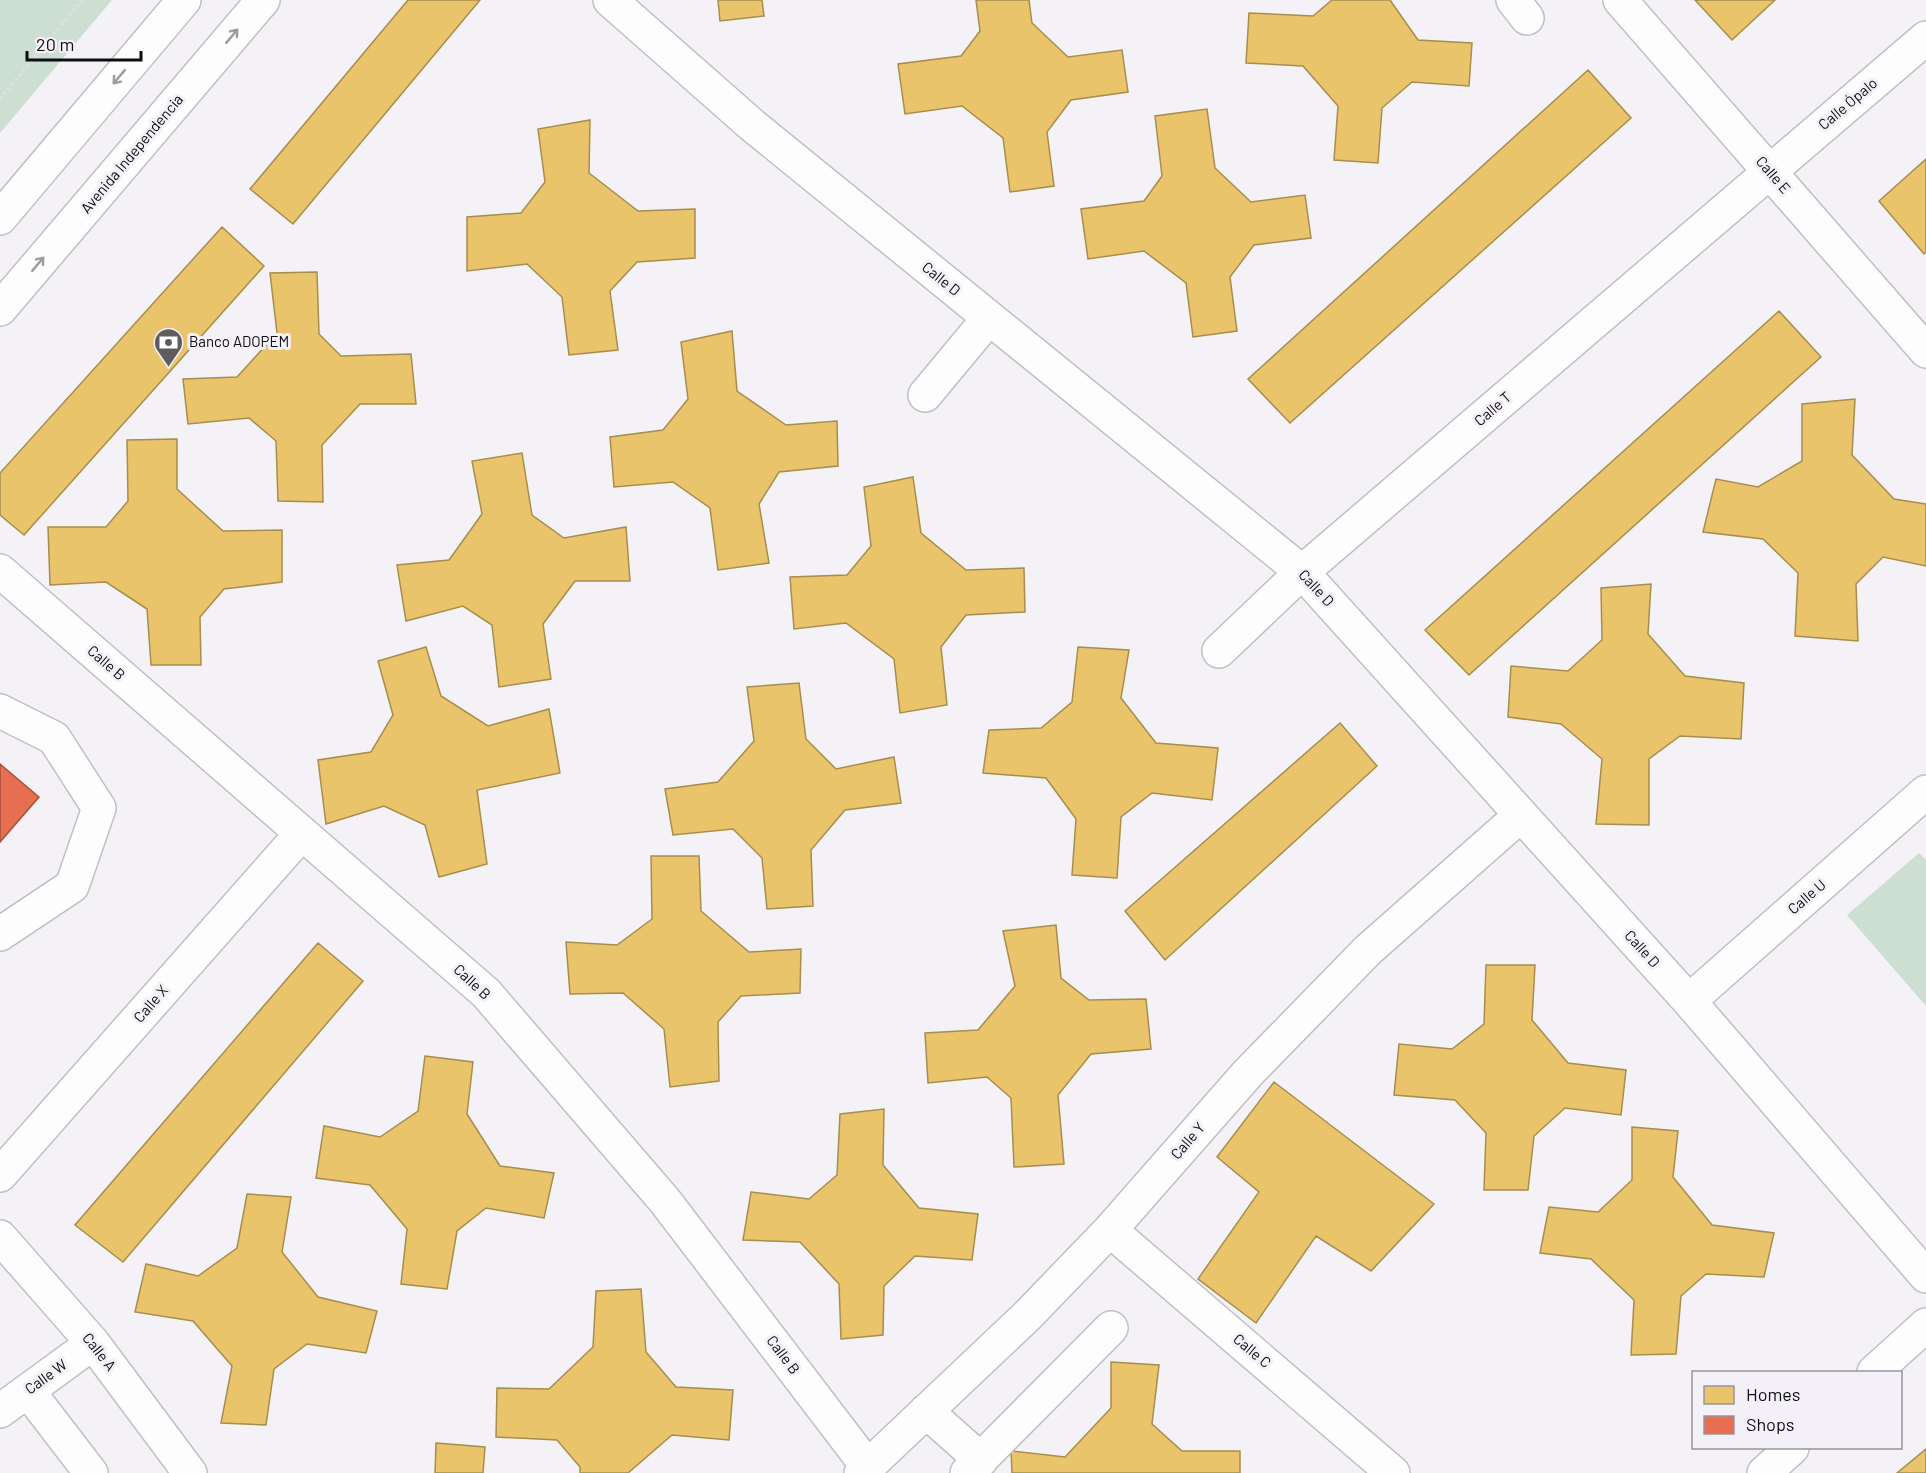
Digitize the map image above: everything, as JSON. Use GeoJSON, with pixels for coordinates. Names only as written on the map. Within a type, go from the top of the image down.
{"type":"FeatureCollection","features":[{"type":"Feature","properties":{"kind":"street"},"geometry":{"type":"LineString","coordinates":[[0,218],[184,0]]}},
{"type":"Feature","properties":{"kind":"street","name":"Avenida Independencia"},"geometry":{"type":"LineString","coordinates":[[0,309],[263,0]]}},
{"type":"Feature","properties":{"kind":"street","name":"Calle D"},"geometry":{"type":"LineString","coordinates":[[610,0],[752,125],[1302,572],[1689,1001],[1926,1276]]}},
{"type":"Feature","properties":{"kind":"street","name":"Calle E"},"geometry":{"type":"LineString","coordinates":[[1620,0],[1926,351]]}},
{"type":"Feature","properties":{"kind":"street","name":"Calle Ópalo"},"geometry":{"type":"LineString","coordinates":[[1770,171],[1926,38]]}},
{"type":"Feature","properties":{"kind":"street","name":"Calle T"},"geometry":{"type":"LineString","coordinates":[[1219,651],[1302,572],[1770,171]]}},
{"type":"Feature","properties":{"kind":"street"},"geometry":{"type":"LineString","coordinates":[[926,395],[989,318]]}},
{"type":"Feature","properties":{"kind":"street","name":"Calle B"},"geometry":{"type":"LineString","coordinates":[[0,571],[486,993],[664,1201],[864,1470]]}},
{"type":"Feature","properties":{"kind":"street"},"geometry":{"type":"LineString","coordinates":[[0,711],[54,738],[99,808],[72,886],[0,934]]}},
{"type":"Feature","properties":{"kind":"street","name":"Calle U"},"geometry":{"type":"LineString","coordinates":[[1689,1001],[1926,792]]}},
{"type":"Feature","properties":{"kind":"street","name":"Calle Y"},"geometry":{"type":"LineString","coordinates":[[864,1470],[1027,1316],[1110,1230],[1248,1073],[1368,950],[1521,815]]}},
{"type":"Feature","properties":{"kind":"street","name":"Calle X"},"geometry":{"type":"LineString","coordinates":[[0,1175],[302,833]]}},
{"type":"Feature","properties":{"kind":"street","name":"Calle C"},"geometry":{"type":"LineString","coordinates":[[1110,1230],[1393,1473]]}},
{"type":"Feature","properties":{"kind":"street","name":"Calle A"},"geometry":{"type":"LineString","coordinates":[[0,1237],[93,1343],[190,1473]]}},
{"type":"Feature","properties":{"kind":"street"},"geometry":{"type":"LineString","coordinates":[[1875,1371],[1926,1325]]}},
{"type":"Feature","properties":{"kind":"street"},"geometry":{"type":"LineString","coordinates":[[926,1412],[974,1466],[1111,1328]]}},
{"type":"Feature","properties":{"kind":"street","name":"Calle W"},"geometry":{"type":"LineString","coordinates":[[0,1411],[93,1343]]}},
{"type":"Feature","properties":{"kind":"street"},"geometry":{"type":"LineString","coordinates":[[28,1390],[91,1473]]}},
{"type":"Feature","properties":{"kind":"street"},"geometry":{"type":"LineString","coordinates":[[1764,1473],[1791,1449]]}},
{"type":"Feature","properties":{"kind":"path"},"geometry":{"type":"LineString","coordinates":[[0,99],[82,0]]}},
{"type":"Feature","properties":{"kind":"green space"},"geometry":{"type":"Polygon","coordinates":[[[0,0],[112,0],[0,133],[0,0]]]}},
{"type":"Feature","properties":{"kind":"green space"},"geometry":{"type":"Polygon","coordinates":[[[1919,853],[1926,860],[1926,1006],[1847,915],[1919,853]]]}},
{"type":"Feature","properties":{"kind":"building: Homes"},"geometry":{"type":"Polygon","coordinates":[[[408,0],[480,0],[293,224],[250,189],[408,0]]]}},
{"type":"Feature","properties":{"kind":"building: Homes"},"geometry":{"type":"Polygon","coordinates":[[[718,0],[762,0],[764,16],[720,21],[718,0]]]}},
{"type":"Feature","properties":{"kind":"building: Homes"},"geometry":{"type":"Polygon","coordinates":[[[976,0],[1029,0],[1032,23],[1068,57],[1122,50],[1128,92],[1071,100],[1047,132],[1054,186],[1010,192],[1003,138],[962,106],[905,114],[898,64],[961,56],[980,31],[976,0]]]}},
{"type":"Feature","properties":{"kind":"building: Homes"},"geometry":{"type":"Polygon","coordinates":[[[1332,0],[1390,0],[1418,40],[1472,43],[1469,86],[1412,82],[1382,108],[1378,163],[1334,160],[1338,106],[1303,66],[1246,63],[1249,13],[1313,16],[1332,0]]]}},
{"type":"Feature","properties":{"kind":"building: Homes"},"geometry":{"type":"Polygon","coordinates":[[[1695,0],[1775,0],[1732,40],[1695,0]]]}},
{"type":"Feature","properties":{"kind":"building: Homes"},"geometry":{"type":"Polygon","coordinates":[[[1588,70],[1631,118],[1290,423],[1248,379],[1588,70]]]}},
{"type":"Feature","properties":{"kind":"building: Homes"},"geometry":{"type":"Polygon","coordinates":[[[1207,109],[1215,168],[1251,202],[1305,195],[1311,238],[1254,245],[1230,277],[1237,331],[1193,337],[1186,283],[1144,251],[1088,259],[1081,209],[1144,201],[1162,176],[1155,116],[1207,109]]]}},
{"type":"Feature","properties":{"kind":"building: Homes"},"geometry":{"type":"Polygon","coordinates":[[[590,120],[589,173],[638,211],[695,209],[695,258],[637,262],[610,291],[618,350],[569,355],[562,297],[527,264],[467,271],[467,217],[521,213],[545,182],[538,129],[590,120]]]}},
{"type":"Feature","properties":{"kind":"building: Homes"},"geometry":{"type":"Polygon","coordinates":[[[1926,159],[1926,252],[1924,254],[1879,201],[1926,159]]]}},
{"type":"Feature","properties":{"kind":"building: Homes"},"geometry":{"type":"Polygon","coordinates":[[[222,227],[264,266],[24,535],[0,515],[0,473],[222,227]]]}},
{"type":"Feature","properties":{"kind":"building: Homes"},"geometry":{"type":"Polygon","coordinates":[[[317,272],[319,334],[341,356],[411,354],[416,404],[360,404],[322,445],[323,502],[278,501],[276,441],[249,418],[188,424],[183,379],[237,377],[277,333],[270,273],[317,272]]]}},
{"type":"Feature","properties":{"kind":"building: Homes"},"geometry":{"type":"Polygon","coordinates":[[[1779,311],[1821,357],[1469,675],[1425,630],[1779,311]]]}},
{"type":"Feature","properties":{"kind":"building: Homes"},"geometry":{"type":"Polygon","coordinates":[[[732,331],[737,391],[786,425],[837,421],[838,466],[779,472],[759,504],[769,563],[718,570],[710,508],[673,482],[614,487],[610,437],[663,430],[688,399],[681,342],[732,331]]]}},
{"type":"Feature","properties":{"kind":"building: Homes"},"geometry":{"type":"Polygon","coordinates":[[[1855,399],[1852,455],[1894,499],[1926,504],[1926,566],[1883,557],[1856,584],[1858,641],[1795,636],[1798,573],[1763,539],[1703,532],[1716,479],[1758,487],[1802,461],[1802,404],[1855,399]]]}},
{"type":"Feature","properties":{"kind":"building: Homes"},"geometry":{"type":"Polygon","coordinates":[[[177,439],[177,489],[223,531],[282,530],[282,582],[224,589],[200,617],[201,665],[151,665],[147,609],[106,582],[50,585],[48,527],[106,527],[128,501],[127,440],[177,439]]]}},
{"type":"Feature","properties":{"kind":"building: Homes"},"geometry":{"type":"Polygon","coordinates":[[[522,453],[532,515],[564,538],[626,527],[630,581],[575,581],[543,624],[551,679],[499,687],[492,625],[463,606],[406,621],[397,565],[449,560],[482,514],[472,461],[522,453]]]}},
{"type":"Feature","properties":{"kind":"building: Homes"},"geometry":{"type":"Polygon","coordinates":[[[913,477],[921,533],[966,570],[1024,568],[1025,612],[966,615],[941,647],[947,705],[900,713],[894,659],[846,623],[794,629],[790,577],[847,575],[871,546],[864,487],[913,477]]]}},
{"type":"Feature","properties":{"kind":"building: Homes"},"geometry":{"type":"Polygon","coordinates":[[[1651,584],[1648,634],[1685,676],[1744,683],[1741,739],[1680,736],[1649,759],[1649,825],[1596,824],[1602,759],[1561,724],[1508,717],[1511,666],[1568,671],[1602,640],[1601,588],[1651,584]]]}},
{"type":"Feature","properties":{"kind":"building: Homes"},"geometry":{"type":"Polygon","coordinates":[[[426,647],[441,696],[488,726],[549,709],[560,773],[477,790],[487,864],[439,877],[425,825],[384,806],[326,824],[318,760],[371,752],[393,715],[378,661],[426,647]]]}},
{"type":"Feature","properties":{"kind":"building: Homes"},"geometry":{"type":"Polygon","coordinates":[[[1078,647],[1129,650],[1121,698],[1156,743],[1218,748],[1212,800],[1152,793],[1121,817],[1117,878],[1072,875],[1076,819],[1046,778],[983,773],[989,730],[1041,728],[1072,702],[1078,647]]]}},
{"type":"Feature","properties":{"kind":"building: Homes"},"geometry":{"type":"Polygon","coordinates":[[[799,683],[806,739],[836,769],[894,757],[901,803],[845,810],[811,850],[813,906],[767,909],[762,858],[733,829],[673,835],[665,789],[718,782],[754,741],[747,687],[799,683]]]}},
{"type":"Feature","properties":{"kind":"building: Homes"},"geometry":{"type":"Polygon","coordinates":[[[1340,723],[1377,766],[1165,960],[1125,911],[1340,723]]]}},
{"type":"Feature","properties":{"kind":"building: Homes"},"geometry":{"type":"Polygon","coordinates":[[[651,856],[699,856],[701,911],[749,952],[801,949],[800,993],[741,996],[718,1022],[719,1081],[670,1087],[664,1029],[623,993],[570,994],[566,942],[617,945],[652,919],[651,856]]]}},
{"type":"Feature","properties":{"kind":"building: Homes"},"geometry":{"type":"Polygon","coordinates":[[[1056,925],[1061,978],[1089,1000],[1146,999],[1151,1049],[1091,1054],[1058,1095],[1064,1164],[1014,1167],[1011,1098],[987,1077],[928,1083],[925,1033],[978,1030],[1015,986],[1003,931],[1056,925]]]}},
{"type":"Feature","properties":{"kind":"building: Homes"},"geometry":{"type":"Polygon","coordinates":[[[318,943],[363,981],[123,1262],[75,1225],[318,943]]]}},
{"type":"Feature","properties":{"kind":"building: Homes"},"geometry":{"type":"Polygon","coordinates":[[[1486,965],[1535,965],[1532,1020],[1568,1063],[1626,1070],[1621,1115],[1565,1108],[1534,1136],[1528,1190],[1484,1190],[1486,1133],[1455,1100],[1394,1095],[1399,1044],[1452,1049],[1484,1024],[1486,965]]]}},
{"type":"Feature","properties":{"kind":"building: Homes"},"geometry":{"type":"Polygon","coordinates":[[[425,1056],[473,1062],[467,1114],[500,1166],[554,1173],[544,1218],[486,1208],[457,1231],[447,1289],[401,1284],[407,1229],[370,1185],[316,1178],[324,1126],[380,1137],[418,1111],[425,1056]]]}},
{"type":"Feature","properties":{"kind":"building: Homes"},"geometry":{"type":"Polygon","coordinates":[[[1274,1082],[1434,1204],[1371,1271],[1316,1236],[1256,1323],[1198,1279],[1259,1192],[1217,1157],[1274,1082]]]}},
{"type":"Feature","properties":{"kind":"building: Homes"},"geometry":{"type":"Polygon","coordinates":[[[884,1109],[883,1165],[919,1208],[978,1214],[972,1260],[915,1256],[884,1286],[883,1335],[841,1339],[839,1284],[800,1242],[743,1240],[751,1192],[809,1199],[837,1175],[840,1114],[884,1109]]]}},
{"type":"Feature","properties":{"kind":"building: Homes"},"geometry":{"type":"Polygon","coordinates":[[[1632,1127],[1678,1131],[1673,1177],[1712,1225],[1774,1233],[1764,1277],[1706,1274],[1681,1296],[1676,1354],[1631,1355],[1634,1300],[1591,1259],[1540,1253],[1549,1207],[1598,1212],[1632,1180],[1632,1127]]]}},
{"type":"Feature","properties":{"kind":"building: Homes"},"geometry":{"type":"Polygon","coordinates":[[[247,1194],[291,1197],[282,1252],[318,1297],[377,1311],[366,1353],[307,1344],[274,1369],[266,1425],[221,1423],[232,1366],[193,1321],[135,1312],[146,1264],[198,1276],[237,1248],[247,1194]]]}},
{"type":"Feature","properties":{"kind":"building: Homes"},"geometry":{"type":"Polygon","coordinates":[[[641,1289],[646,1352],[676,1387],[733,1390],[729,1440],[672,1435],[628,1473],[580,1473],[580,1467],[557,1440],[496,1437],[497,1388],[549,1389],[593,1347],[596,1291],[641,1289]]]}},
{"type":"Feature","properties":{"kind":"building: Homes"},"geometry":{"type":"Polygon","coordinates":[[[1111,1362],[1159,1365],[1152,1424],[1182,1451],[1240,1451],[1240,1473],[1012,1473],[1011,1451],[1065,1457],[1111,1408],[1111,1362]]]}},
{"type":"Feature","properties":{"kind":"building: Homes"},"geometry":{"type":"Polygon","coordinates":[[[436,1443],[485,1447],[483,1473],[435,1473],[436,1443]]]}},
{"type":"Feature","properties":{"kind":"building: Homes"},"geometry":{"type":"Polygon","coordinates":[[[1926,1449],[1926,1473],[1897,1473],[1926,1449]]]}},
{"type":"Feature","properties":{"kind":"building: Shops"},"geometry":{"type":"Polygon","coordinates":[[[0,764],[39,797],[0,842],[0,764]]]}},
{"type":"Feature","properties":{"kind":"place","name":"Banco ADOPEM"},"geometry":{"type":"Point","coordinates":[168,368]}}]}
